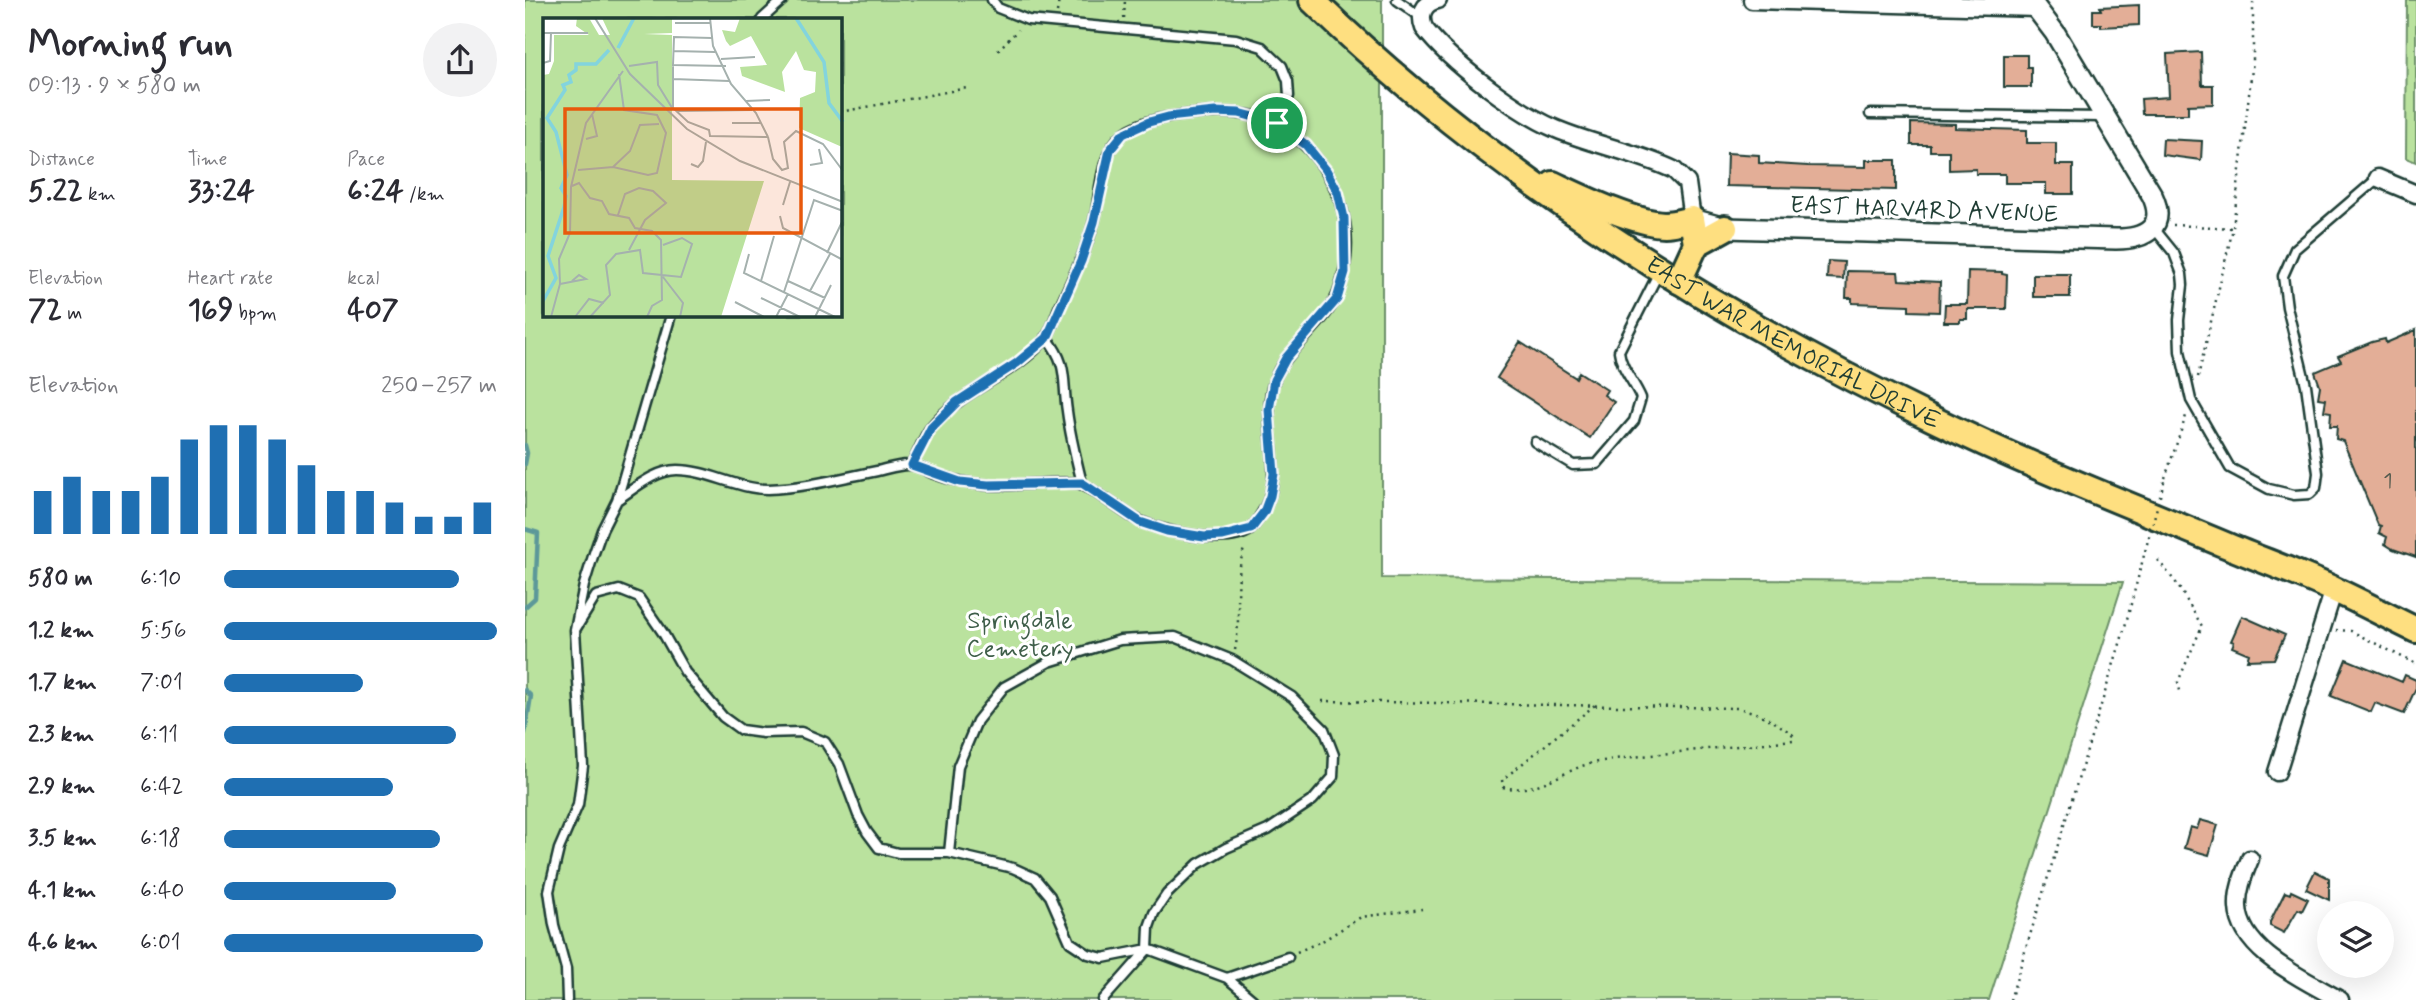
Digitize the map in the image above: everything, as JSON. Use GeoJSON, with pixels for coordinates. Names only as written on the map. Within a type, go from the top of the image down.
{"type":"FeatureCollection","features":[{"type":"Feature","properties":{"kind":"highway","name":"EAST WAR MEMORIAL DRIVE"},"geometry":{"type":"LineString","coordinates":[[1312,0],[1468,134],[1574,212],[1670,275],[1793,349],[1933,420],[2059,475],[2334,589],[2416,617]]}},
{"type":"Feature","properties":{"kind":"highway"},"geometry":{"type":"LineString","coordinates":[[1468,134],[1539,177],[1611,209],[1665,225],[1692,219],[1696,244]]}},
{"type":"Feature","properties":{"kind":"highway"},"geometry":{"type":"LineString","coordinates":[[1670,275],[1696,244],[1725,228]]}},
{"type":"Feature","properties":{"kind":"highway","name":"EAST WAR MEMORIAL DRIVE"},"geometry":{"type":"LineString","coordinates":[[2334,589],[2416,630]]}},
{"type":"Feature","properties":{"kind":"street"},"geometry":{"type":"LineString","coordinates":[[1438,0],[1427,5],[1421,17],[1424,28],[1441,46],[1515,107],[1556,129],[1657,163],[1680,174],[1689,190],[1692,219]]}},
{"type":"Feature","properties":{"kind":"street"},"geometry":{"type":"LineString","coordinates":[[1752,0],[2034,4],[2153,195],[2158,211],[2154,225]]}},
{"type":"Feature","properties":{"kind":"street"},"geometry":{"type":"LineString","coordinates":[[2378,177],[2416,194]]}},
{"type":"Feature","properties":{"kind":"street","name":"EAST HARVARD AVENUE"},"geometry":{"type":"LineString","coordinates":[[1692,219],[1725,228],[2124,239],[2139,237],[2154,225]]}},
{"type":"Feature","properties":{"kind":"street"},"geometry":{"type":"LineString","coordinates":[[2277,772],[2334,589]]}},
{"type":"Feature","properties":{"kind":"street"},"geometry":{"type":"LineString","coordinates":[[2250,859],[2240,889],[2238,906],[2243,926],[2271,959],[2340,1000]]}},
{"type":"Feature","properties":{"kind":"lane"},"geometry":{"type":"LineString","coordinates":[[763,18],[783,0]]}},
{"type":"Feature","properties":{"kind":"lane"},"geometry":{"type":"LineString","coordinates":[[992,0],[998,8],[1028,20],[1236,38],[1262,47],[1282,66],[1288,81],[1289,96],[1277,123]]}},
{"type":"Feature","properties":{"kind":"lane"},"geometry":{"type":"LineString","coordinates":[[1397,0],[1421,17]]}},
{"type":"Feature","properties":{"kind":"lane"},"geometry":{"type":"LineString","coordinates":[[617,500],[649,479],[673,470],[695,472],[739,486],[766,489],[801,486],[912,465],[960,482],[988,485],[1082,483],[1140,522],[1167,531],[1204,537],[1223,536],[1251,529],[1267,504],[1274,474],[1269,410],[1274,380],[1286,358],[1337,299],[1345,272],[1344,218],[1338,192],[1326,170],[1306,145],[1277,123],[1239,113],[1215,112],[1168,117],[1123,134],[1110,150],[1094,222],[1081,261],[1047,338],[1017,363],[957,402],[931,428],[912,465]]}},
{"type":"Feature","properties":{"kind":"lane"},"geometry":{"type":"LineString","coordinates":[[1870,114],[2106,117]]}},
{"type":"Feature","properties":{"kind":"lane"},"geometry":{"type":"LineString","coordinates":[[2154,225],[2173,253],[2182,274],[2180,351],[2191,400],[2230,468],[2269,489],[2294,495],[2310,494],[2316,488],[2318,473],[2306,385],[2287,307],[2283,276],[2295,249],[2378,177]]}},
{"type":"Feature","properties":{"kind":"lane"},"geometry":{"type":"LineString","coordinates":[[1535,442],[1573,465],[1597,464],[1634,421],[1641,398],[1637,387],[1620,364],[1619,351],[1670,275]]}},
{"type":"Feature","properties":{"kind":"lane"},"geometry":{"type":"LineString","coordinates":[[567,1000],[566,969],[554,925],[549,891],[559,849],[578,805],[583,766],[575,630],[584,585],[602,530],[617,500],[670,317]]}},
{"type":"Feature","properties":{"kind":"lane"},"geometry":{"type":"LineString","coordinates":[[1047,338],[1059,353],[1065,373],[1066,410],[1082,483]]}},
{"type":"Feature","properties":{"kind":"lane"},"geometry":{"type":"LineString","coordinates":[[575,630],[596,596],[619,590],[639,598],[685,672],[723,717],[741,730],[763,733],[801,732],[825,742],[839,764],[862,824],[879,848],[898,853],[949,853],[1013,868],[1035,878],[1050,896],[1070,942],[1087,954],[1103,958],[1148,948],[1227,978],[1253,1000]]}},
{"type":"Feature","properties":{"kind":"lane"},"geometry":{"type":"LineString","coordinates":[[949,853],[958,766],[977,721],[1004,687],[1049,662],[1120,640],[1175,637],[1232,660],[1292,697],[1324,729],[1334,755],[1333,778],[1313,800],[1268,830],[1226,848],[1198,864],[1167,894],[1154,913],[1147,938],[1148,948],[1103,1000]]}},
{"type":"Feature","properties":{"kind":"lane"},"geometry":{"type":"LineString","coordinates":[[1227,978],[1288,957]]}},
{"type":"Feature","properties":{"kind":"path"},"geometry":{"type":"LineString","coordinates":[[1125,0],[1125,8]]}},
{"type":"Feature","properties":{"kind":"path"},"geometry":{"type":"LineString","coordinates":[[2199,373],[2233,229],[2252,61],[2253,0]]}},
{"type":"Feature","properties":{"kind":"path"},"geometry":{"type":"LineString","coordinates":[[998,50],[1028,20]]}},
{"type":"Feature","properties":{"kind":"path"},"geometry":{"type":"LineString","coordinates":[[842,113],[967,88]]}},
{"type":"Feature","properties":{"kind":"path"},"geometry":{"type":"LineString","coordinates":[[2154,225],[2233,229]]}},
{"type":"Feature","properties":{"kind":"path"},"geometry":{"type":"LineString","coordinates":[[2010,1000],[2123,634],[2165,478],[2188,409]]}},
{"type":"Feature","properties":{"kind":"path"},"geometry":{"type":"LineString","coordinates":[[1232,660],[1238,634],[1241,558],[1251,529]]}},
{"type":"Feature","properties":{"kind":"path"},"geometry":{"type":"LineString","coordinates":[[2158,560],[2177,584],[2202,626],[2178,682],[2181,695]]}},
{"type":"Feature","properties":{"kind":"path"},"geometry":{"type":"LineString","coordinates":[[2321,630],[2351,631],[2416,664]]}},
{"type":"Feature","properties":{"kind":"path"},"geometry":{"type":"LineString","coordinates":[[1322,701],[1585,707],[1595,705],[1737,708],[1758,712],[1793,734],[1793,740],[1614,759],[1585,765],[1535,786],[1514,789],[1503,787],[1502,780],[1595,705]]}},
{"type":"Feature","properties":{"kind":"path"},"geometry":{"type":"LineString","coordinates":[[1288,957],[1324,940],[1361,917],[1422,909]]}},
{"type":"Feature","properties":{"kind":"green space","name":"Springdale Cemetery"},"geometry":{"type":"Polygon","coordinates":[[[525,0],[1382,0],[1382,578],[2123,582],[1989,1000],[525,1000],[525,0]]]}},
{"type":"Feature","properties":{"kind":"green space"},"geometry":{"type":"Polygon","coordinates":[[[2407,0],[2416,0],[2416,162],[2406,158],[2407,0]]]}},
{"type":"Feature","properties":{"kind":"building"},"geometry":{"type":"Polygon","coordinates":[[[2139,5],[2139,25],[2101,27],[2101,24],[2093,24],[2093,10],[2101,10],[2100,7],[2139,5]]]}},
{"type":"Feature","properties":{"kind":"building"},"geometry":{"type":"Polygon","coordinates":[[[2201,52],[2202,85],[2213,85],[2213,104],[2188,105],[2188,114],[2142,114],[2141,99],[2169,97],[2167,54],[2201,52]]]}},
{"type":"Feature","properties":{"kind":"building"},"geometry":{"type":"Polygon","coordinates":[[[2004,55],[2027,55],[2027,67],[2031,67],[2031,87],[2004,87],[2004,55]]]}},
{"type":"Feature","properties":{"kind":"building"},"geometry":{"type":"Polygon","coordinates":[[[1911,123],[1955,124],[1955,128],[2027,130],[2027,143],[2056,143],[2056,165],[2073,165],[2073,194],[2046,194],[2046,183],[2005,183],[2005,174],[1976,174],[1976,169],[1949,170],[1949,151],[1930,151],[1930,145],[1911,145],[1911,123]]]}},
{"type":"Feature","properties":{"kind":"building"},"geometry":{"type":"Polygon","coordinates":[[[2163,139],[2202,141],[2201,160],[2162,155],[2163,139]]]}},
{"type":"Feature","properties":{"kind":"building"},"geometry":{"type":"Polygon","coordinates":[[[1727,153],[1759,155],[1759,163],[1808,166],[1866,167],[1866,160],[1896,160],[1896,190],[1726,186],[1727,153]]]}},
{"type":"Feature","properties":{"kind":"building"},"geometry":{"type":"Polygon","coordinates":[[[1828,261],[1844,262],[1843,279],[1827,278],[1828,261]]]}},
{"type":"Feature","properties":{"kind":"building"},"geometry":{"type":"Polygon","coordinates":[[[1847,271],[1898,272],[1899,280],[1940,282],[1939,312],[1909,311],[1909,305],[1852,303],[1852,298],[1846,298],[1847,271]]]}},
{"type":"Feature","properties":{"kind":"building"},"geometry":{"type":"Polygon","coordinates":[[[1968,271],[2002,272],[2007,275],[2006,309],[1967,309],[1967,319],[1944,322],[1945,304],[1967,304],[1968,271]]]}},
{"type":"Feature","properties":{"kind":"building"},"geometry":{"type":"Polygon","coordinates":[[[2033,274],[2070,274],[2070,297],[2033,297],[2033,274]]]}},
{"type":"Feature","properties":{"kind":"building"},"geometry":{"type":"Polygon","coordinates":[[[2416,330],[2416,557],[2385,544],[2387,537],[2379,533],[2381,526],[2378,525],[2343,441],[2336,439],[2337,426],[2330,426],[2331,412],[2324,411],[2326,399],[2318,398],[2320,386],[2315,372],[2341,361],[2338,356],[2372,342],[2385,339],[2386,343],[2416,330]]]}},
{"type":"Feature","properties":{"kind":"building"},"geometry":{"type":"Polygon","coordinates":[[[1520,342],[1576,378],[1579,372],[1607,390],[1604,395],[1614,402],[1590,438],[1497,378],[1520,342]]]}},
{"type":"Feature","properties":{"kind":"building"},"geometry":{"type":"Polygon","coordinates":[[[2242,616],[2285,635],[2274,659],[2247,660],[2249,654],[2232,647],[2234,642],[2231,641],[2242,616]]]}},
{"type":"Feature","properties":{"kind":"building"},"geometry":{"type":"Polygon","coordinates":[[[2346,659],[2402,682],[2405,675],[2416,680],[2416,688],[2404,714],[2375,703],[2371,712],[2331,696],[2346,659]]]}},
{"type":"Feature","properties":{"kind":"building"},"geometry":{"type":"Polygon","coordinates":[[[2200,820],[2218,825],[2209,855],[2184,848],[2190,827],[2197,829],[2200,820]]]}},
{"type":"Feature","properties":{"kind":"building"},"geometry":{"type":"Polygon","coordinates":[[[2315,871],[2329,878],[2329,900],[2306,889],[2315,871]]]}},
{"type":"Feature","properties":{"kind":"building"},"geometry":{"type":"Polygon","coordinates":[[[2291,891],[2308,899],[2302,911],[2298,909],[2284,933],[2270,926],[2270,922],[2285,892],[2290,894],[2291,891]]]}},
{"type":"Feature","properties":{"kind":"waterway"},"geometry":{"type":"LineString","coordinates":[[525,445],[525,464]]}},
{"type":"Feature","properties":{"kind":"waterway"},"geometry":{"type":"LineString","coordinates":[[525,529],[538,533],[535,598],[525,607]]}},
{"type":"Feature","properties":{"kind":"waterway"},"geometry":{"type":"LineString","coordinates":[[525,690],[531,696],[525,733]]}},
{"type":"Feature","properties":{"kind":"route"},"geometry":{"type":"LineString","coordinates":[[1215,112],[1239,113],[1277,123],[1306,145],[1326,170],[1338,192],[1344,218],[1345,272],[1337,299],[1286,358],[1274,380],[1269,410],[1274,474],[1264,512],[1251,529],[1242,533],[1204,537],[1167,531],[1140,522],[1082,483],[988,485],[960,482],[912,465],[931,428],[957,402],[1017,363],[1047,338],[1081,261],[1094,222],[1110,150],[1123,134],[1168,117],[1215,112]]}}]}
